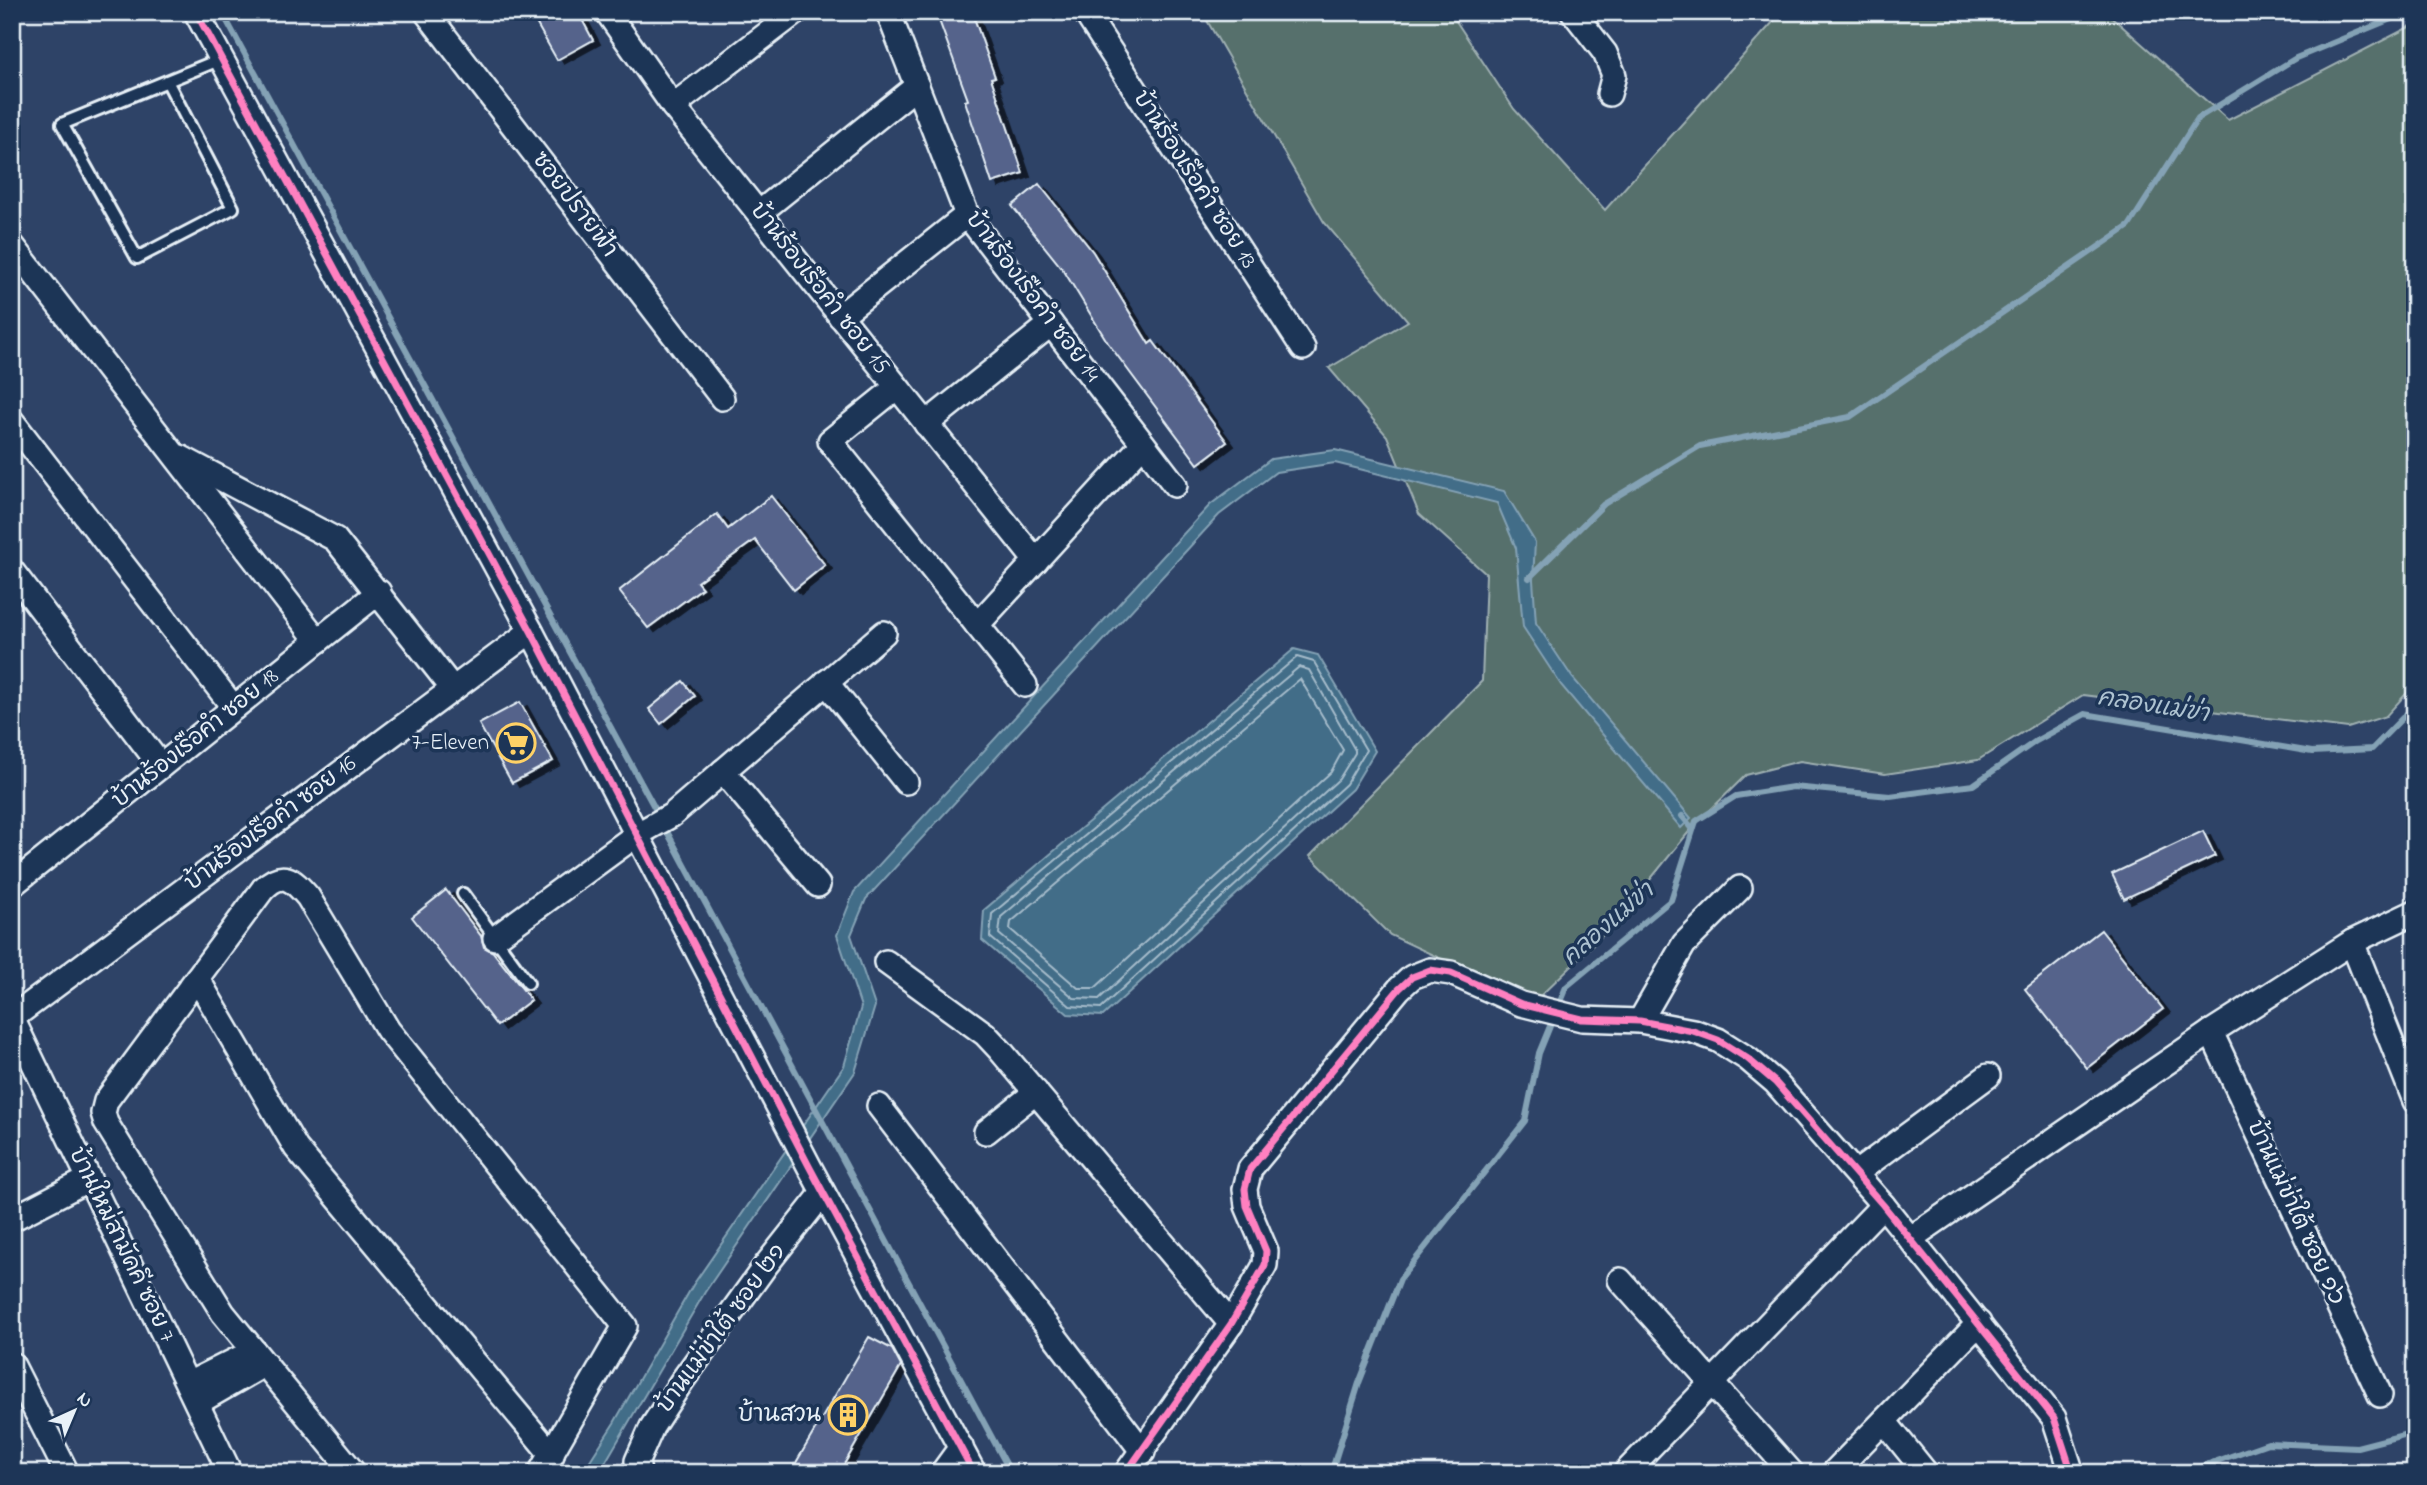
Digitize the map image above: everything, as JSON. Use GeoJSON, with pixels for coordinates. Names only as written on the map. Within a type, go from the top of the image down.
{"type":"FeatureCollection","features":[{"type":"Feature","properties":{"kind":"street"},"geometry":{"type":"LineString","coordinates":[[196,12],[531,631],[823,1193],[974,1473]]}},
{"type":"Feature","properties":{"kind":"street","name":"ซอยปรายฟ้า"},"geometry":{"type":"LineString","coordinates":[[426,12],[722,398]]}},
{"type":"Feature","properties":{"kind":"street","name":"บ้านร้องเรือคำ ซอย 15"},"geometry":{"type":"LineString","coordinates":[[607,12],[673,106],[1036,561]]}},
{"type":"Feature","properties":{"kind":"street"},"geometry":{"type":"LineString","coordinates":[[673,106],[796,12]]}},
{"type":"Feature","properties":{"kind":"street","name":"บ้านร้องเรือคำ ซอย 14"},"geometry":{"type":"LineString","coordinates":[[888,12],[967,215],[1175,485]]}},
{"type":"Feature","properties":{"kind":"street","name":"บ้านร้องเรือคำ ซอย 13"},"geometry":{"type":"LineString","coordinates":[[1085,12],[1303,348]]}},
{"type":"Feature","properties":{"kind":"street"},"geometry":{"type":"LineString","coordinates":[[1573,12],[1605,54],[1614,75],[1609,94]]}},
{"type":"Feature","properties":{"kind":"street"},"geometry":{"type":"LineString","coordinates":[[758,213],[917,86]]}},
{"type":"Feature","properties":{"kind":"street"},"geometry":{"type":"LineString","coordinates":[[840,316],[967,215]]}},
{"type":"Feature","properties":{"kind":"street"},"geometry":{"type":"LineString","coordinates":[[12,245],[318,641]]}},
{"type":"Feature","properties":{"kind":"street"},"geometry":{"type":"LineString","coordinates":[[926,424],[1051,324]]}},
{"type":"Feature","properties":{"kind":"street"},"geometry":{"type":"LineString","coordinates":[[897,387],[830,441],[1025,685]]}},
{"type":"Feature","properties":{"kind":"street"},"geometry":{"type":"LineString","coordinates":[[12,421],[234,708]]}},
{"type":"Feature","properties":{"kind":"street"},"geometry":{"type":"LineString","coordinates":[[977,625],[1143,444]]}},
{"type":"Feature","properties":{"kind":"street"},"geometry":{"type":"LineString","coordinates":[[171,452],[335,539],[453,689]]}},
{"type":"Feature","properties":{"kind":"street"},"geometry":{"type":"LineString","coordinates":[[12,571],[161,766]]}},
{"type":"Feature","properties":{"kind":"street","name":"บ้านร้องเรือคำ ซอย 18"},"geometry":{"type":"LineString","coordinates":[[12,885],[379,592]]}},
{"type":"Feature","properties":{"kind":"street","name":"บ้านร้องเรือคำ ซอย 16"},"geometry":{"type":"LineString","coordinates":[[12,1018],[531,631]]}},
{"type":"Feature","properties":{"kind":"street"},"geometry":{"type":"LineString","coordinates":[[495,938],[636,835],[672,814],[884,633]]}},
{"type":"Feature","properties":{"kind":"street"},"geometry":{"type":"LineString","coordinates":[[827,682],[906,782]]}},
{"type":"Feature","properties":{"kind":"street"},"geometry":{"type":"LineString","coordinates":[[723,771],[818,885]]}},
{"type":"Feature","properties":{"kind":"street"},"geometry":{"type":"LineString","coordinates":[[197,978],[296,1148],[546,1464],[625,1326],[388,1030],[297,883],[285,877],[272,880],[197,978],[106,1101],[103,1112],[106,1123],[223,1313],[354,1473]]}},
{"type":"Feature","properties":{"kind":"street"},"geometry":{"type":"LineString","coordinates":[[1640,1021],[1684,944],[1740,888]]}},
{"type":"Feature","properties":{"kind":"street"},"geometry":{"type":"LineString","coordinates":[[1911,1238],[2211,1032],[2352,942],[2415,912]]}},
{"type":"Feature","properties":{"kind":"street"},"geometry":{"type":"LineString","coordinates":[[2352,942],[2415,1101]]}},
{"type":"Feature","properties":{"kind":"street"},"geometry":{"type":"LineString","coordinates":[[886,962],[985,1034],[1231,1324]]}},
{"type":"Feature","properties":{"kind":"street"},"geometry":{"type":"LineString","coordinates":[[1126,1473],[1231,1324],[1265,1265],[1266,1251],[1247,1206],[1245,1189],[1250,1169],[1399,989],[1412,977],[1430,970],[1451,973],[1521,1004],[1582,1019],[1640,1021],[1693,1031],[1718,1040],[1748,1059],[1775,1082],[1856,1173],[2054,1418],[2072,1473]]}},
{"type":"Feature","properties":{"kind":"street","name":"บ้านใหม่สามัคคี ซอย 7"},"geometry":{"type":"LineString","coordinates":[[12,1018],[230,1473]]}},
{"type":"Feature","properties":{"kind":"street","name":"บ้านแม่ข่าใต้ ซอย ๑๖"},"geometry":{"type":"LineString","coordinates":[[2211,1032],[2380,1395]]}},
{"type":"Feature","properties":{"kind":"street"},"geometry":{"type":"LineString","coordinates":[[1856,1173],[1988,1076]]}},
{"type":"Feature","properties":{"kind":"street"},"geometry":{"type":"LineString","coordinates":[[986,1132],[1036,1092]]}},
{"type":"Feature","properties":{"kind":"street"},"geometry":{"type":"LineString","coordinates":[[880,1106],[1143,1451]]}},
{"type":"Feature","properties":{"kind":"street"},"geometry":{"type":"LineString","coordinates":[[12,1219],[89,1178]]}},
{"type":"Feature","properties":{"kind":"street","name":"บ้านแม่ข่าใต้ ซอย ๒๑"},"geometry":{"type":"LineString","coordinates":[[639,1473],[638,1461],[652,1427],[682,1381],[766,1265],[823,1193]]}},
{"type":"Feature","properties":{"kind":"street"},"geometry":{"type":"LineString","coordinates":[[1625,1473],[1883,1205]]}},
{"type":"Feature","properties":{"kind":"street"},"geometry":{"type":"LineString","coordinates":[[1620,1280],[1791,1473]]}},
{"type":"Feature","properties":{"kind":"street"},"geometry":{"type":"LineString","coordinates":[[1833,1473],[1979,1323]]}},
{"type":"Feature","properties":{"kind":"street"},"geometry":{"type":"LineString","coordinates":[[192,1394],[260,1357]]}},
{"type":"Feature","properties":{"kind":"street"},"geometry":{"type":"LineString","coordinates":[[12,1364],[67,1473]]}},
{"type":"Feature","properties":{"kind":"street"},"geometry":{"type":"LineString","coordinates":[[1884,1421],[1926,1473]]}},
{"type":"Feature","properties":{"kind":"street"},"geometry":{"type":"LineString","coordinates":[[942,1473],[961,1447]]}},
{"type":"Feature","properties":{"kind":"lane"},"geometry":{"type":"LineString","coordinates":[[167,81],[233,208],[137,258],[62,124],[167,81],[222,60]]}},
{"type":"Feature","properties":{"kind":"lane"},"geometry":{"type":"LineString","coordinates":[[463,894],[528,983]]}},
{"type":"Feature","properties":{"kind":"green space"},"geometry":{"type":"Polygon","coordinates":[[[1202,12],[1450,12],[1514,109],[1605,210],[1782,12],[2106,12],[2228,120],[2415,24],[2415,684],[2386,716],[2348,728],[2083,695],[1978,760],[1885,774],[1800,761],[1746,775],[1692,828],[1614,924],[1534,1002],[1390,935],[1310,856],[1482,681],[1486,574],[1419,514],[1387,436],[1329,368],[1408,321],[1324,222],[1202,12]]]}},
{"type":"Feature","properties":{"kind":"water"},"geometry":{"type":"Polygon","coordinates":[[[1335,450],[1504,491],[1535,542],[1533,580],[1536,623],[1572,677],[1691,818],[1681,828],[1561,685],[1523,627],[1516,548],[1497,503],[1335,463],[1276,472],[1219,515],[866,899],[851,935],[875,1006],[855,1072],[705,1292],[599,1473],[582,1473],[614,1423],[693,1285],[844,1066],[861,1007],[837,935],[854,892],[1210,505],[1271,459],[1335,450]]]}},
{"type":"Feature","properties":{"kind":"water"},"geometry":{"type":"Polygon","coordinates":[[[1294,649],[1318,655],[1375,751],[1352,789],[1103,1016],[1068,1014],[982,940],[984,910],[1294,649]]]}},
{"type":"Feature","properties":{"kind":"building"},"geometry":{"type":"Polygon","coordinates":[[[530,12],[578,12],[593,40],[557,60],[530,12]]]}},
{"type":"Feature","properties":{"kind":"building"},"geometry":{"type":"Polygon","coordinates":[[[936,12],[972,12],[995,77],[991,78],[1023,173],[992,183],[965,101],[968,100],[936,12]]]}},
{"type":"Feature","properties":{"kind":"building"},"geometry":{"type":"Polygon","coordinates":[[[1039,184],[1093,252],[1149,344],[1153,341],[1227,442],[1198,464],[1108,343],[1064,271],[1012,206],[1039,184]]]}},
{"type":"Feature","properties":{"kind":"building"},"geometry":{"type":"Polygon","coordinates":[[[771,496],[825,565],[794,590],[755,540],[697,582],[702,588],[648,628],[619,591],[717,514],[728,529],[771,496]]]}},
{"type":"Feature","properties":{"kind":"building"},"geometry":{"type":"Polygon","coordinates":[[[683,681],[695,696],[661,724],[649,709],[683,681]]]}},
{"type":"Feature","properties":{"kind":"building","name":"7-Eleven"},"geometry":{"type":"Polygon","coordinates":[[[520,702],[553,761],[512,783],[479,724],[520,702]]]}},
{"type":"Feature","properties":{"kind":"building"},"geometry":{"type":"Polygon","coordinates":[[[2203,831],[2215,856],[2124,899],[2112,874],[2203,831]]]}},
{"type":"Feature","properties":{"kind":"building"},"geometry":{"type":"Polygon","coordinates":[[[446,890],[481,936],[484,947],[493,952],[531,1000],[497,1026],[412,917],[446,890]]]}},
{"type":"Feature","properties":{"kind":"building"},"geometry":{"type":"Polygon","coordinates":[[[2101,930],[2163,1009],[2087,1068],[2025,989],[2101,930]]]}},
{"type":"Feature","properties":{"kind":"building","name":"บ้านสวน"},"geometry":{"type":"Polygon","coordinates":[[[869,1337],[892,1349],[901,1366],[839,1473],[790,1473],[869,1337]]]}},
{"type":"Feature","properties":{"kind":"waterway"},"geometry":{"type":"LineString","coordinates":[[222,12],[659,816]]}},
{"type":"Feature","properties":{"kind":"waterway"},"geometry":{"type":"LineString","coordinates":[[1529,578],[1604,504],[1700,446],[1850,417],[2129,226],[2198,118],[2296,58],[2408,12]]}},
{"type":"Feature","properties":{"kind":"waterway","name":"คลองแม่ข่า"},"geometry":{"type":"LineString","coordinates":[[1331,1473],[1359,1383],[1400,1279],[1525,1121],[1539,1053],[1566,987],[1671,900],[1696,821],[1736,796],[1793,787],[1890,796],[1973,785],[2036,741],[2085,714],[2312,752],[2372,749],[2415,705]]}},
{"type":"Feature","properties":{"kind":"waterway"},"geometry":{"type":"LineString","coordinates":[[1682,816],[1692,828]]}},
{"type":"Feature","properties":{"kind":"waterway"},"geometry":{"type":"LineString","coordinates":[[664,826],[1011,1473]]}},
{"type":"Feature","properties":{"kind":"waterway"},"geometry":{"type":"LineString","coordinates":[[2183,1473],[2268,1443],[2357,1447],[2415,1432]]}},
{"type":"Feature","properties":{"kind":"cycle path"},"geometry":{"type":"LineString","coordinates":[[196,12],[531,631],[809,1166],[974,1473]]}},
{"type":"Feature","properties":{"kind":"cycle path"},"geometry":{"type":"LineString","coordinates":[[1126,1473],[1231,1324],[1265,1265],[1266,1251],[1247,1206],[1245,1189],[1250,1169],[1399,989],[1412,977],[1430,970],[1451,973],[1521,1004],[1582,1019],[1640,1021],[1693,1031],[1718,1040],[1748,1059],[1775,1082],[1883,1205],[2054,1418],[2072,1473]]}},
{"type":"Feature","properties":{"kind":"place","name":"7-Eleven"},"geometry":{"type":"Point","coordinates":[516,743]}},
{"type":"Feature","properties":{"kind":"place","name":"บ้านสวน"},"geometry":{"type":"Point","coordinates":[848,1415]}}]}
